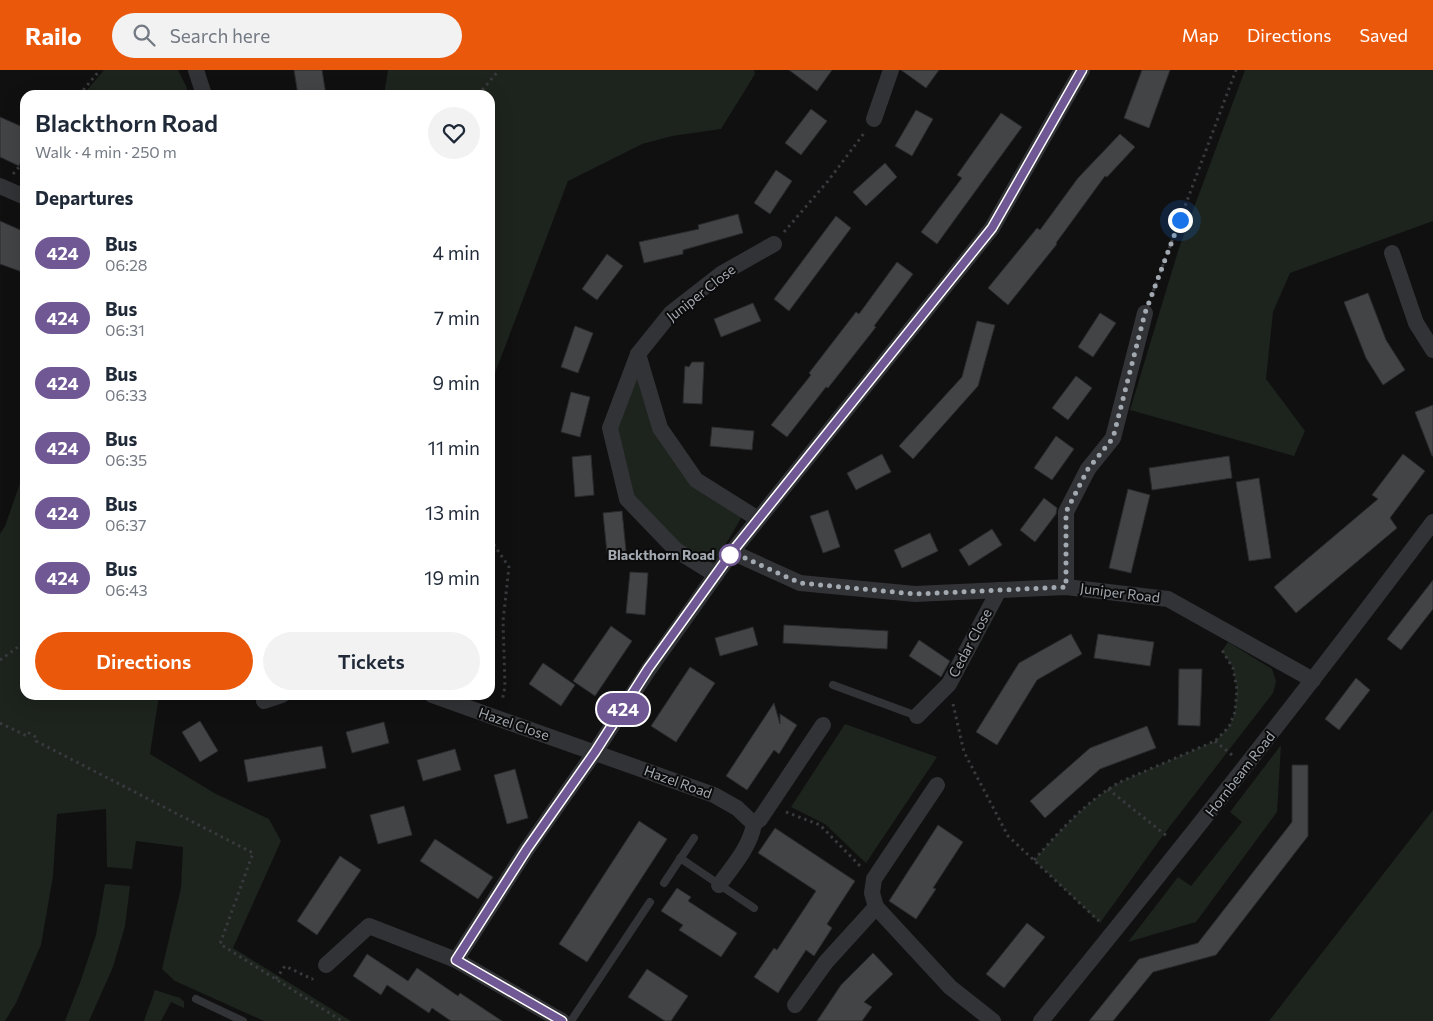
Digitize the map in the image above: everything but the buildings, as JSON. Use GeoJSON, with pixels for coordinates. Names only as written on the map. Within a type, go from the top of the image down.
{"type":"FeatureCollection","features":[{"type":"Feature","properties":{"kind":"street"},"geometry":{"type":"LineString","coordinates":[[196,70],[202,90]]}},
{"type":"Feature","properties":{"kind":"street"},"geometry":{"type":"LineString","coordinates":[[874,119],[892,70]]}},
{"type":"Feature","properties":{"kind":"street"},"geometry":{"type":"LineString","coordinates":[[456,960],[527,849],[595,752],[648,669],[732,552],[992,228],[1082,70]]}},
{"type":"Feature","properties":{"kind":"street"},"geometry":{"type":"LineString","coordinates":[[1,186],[20,195]]}},
{"type":"Feature","properties":{"kind":"street","name":"Juniper Close"},"geometry":{"type":"LineString","coordinates":[[716,575],[676,550],[627,498],[610,428],[638,354],[671,313],[721,274],[774,244]]}},
{"type":"Feature","properties":{"kind":"street"},"geometry":{"type":"LineString","coordinates":[[1392,253],[1416,323],[1433,350]]}},
{"type":"Feature","properties":{"kind":"street"},"geometry":{"type":"LineString","coordinates":[[1066,587],[1066,512],[1088,469],[1113,438],[1145,313]]}},
{"type":"Feature","properties":{"kind":"street"},"geometry":{"type":"LineString","coordinates":[[638,354],[660,428],[696,480],[758,519]]}},
{"type":"Feature","properties":{"kind":"street","name":"Hornbeam Road"},"geometry":{"type":"LineString","coordinates":[[1041,1021],[1182,848],[1433,522]]}},
{"type":"Feature","properties":{"kind":"street","name":"Juniper Road"},"geometry":{"type":"LineString","coordinates":[[732,552],[800,583],[915,594],[1066,587],[1168,599],[1313,680]]}},
{"type":"Feature","properties":{"kind":"street","name":"Cedar Close"},"geometry":{"type":"LineString","coordinates":[[917,716],[949,684],[999,590]]}},
{"type":"Feature","properties":{"kind":"street","name":"Hazel Close"},"geometry":{"type":"LineString","coordinates":[[446,700],[595,752]]}},
{"type":"Feature","properties":{"kind":"street"},"geometry":{"type":"LineString","coordinates":[[719,885],[744,850],[752,834],[754,824],[760,819],[823,725]]}},
{"type":"Feature","properties":{"kind":"street","name":"Hazel Road"},"geometry":{"type":"LineString","coordinates":[[595,752],[714,795],[737,808],[754,824]]}},
{"type":"Feature","properties":{"kind":"street"},"geometry":{"type":"LineString","coordinates":[[937,785],[874,880],[872,893],[876,907],[950,986],[993,1021]]}},
{"type":"Feature","properties":{"kind":"street"},"geometry":{"type":"LineString","coordinates":[[795,1005],[826,962],[876,907]]}},
{"type":"Feature","properties":{"kind":"street"},"geometry":{"type":"LineString","coordinates":[[326,965],[369,926],[456,960],[562,1021]]}},
{"type":"Feature","properties":{"kind":"lane"},"geometry":{"type":"LineString","coordinates":[[834,686],[917,716]]}},
{"type":"Feature","properties":{"kind":"lane"},"geometry":{"type":"LineString","coordinates":[[664,883],[694,838]]}},
{"type":"Feature","properties":{"kind":"lane"},"geometry":{"type":"LineString","coordinates":[[680,858],[754,908]]}},
{"type":"Feature","properties":{"kind":"lane"},"geometry":{"type":"LineString","coordinates":[[571,1021],[650,902]]}},
{"type":"Feature","properties":{"kind":"lane"},"geometry":{"type":"LineString","coordinates":[[196,999],[243,1021]]}},
{"type":"Feature","properties":{"kind":"path"},"geometry":{"type":"LineString","coordinates":[[83,90],[100,70]]}},
{"type":"Feature","properties":{"kind":"path"},"geometry":{"type":"LineString","coordinates":[[482,90],[499,70]]}},
{"type":"Feature","properties":{"kind":"path"},"geometry":{"type":"LineString","coordinates":[[1145,313],[1236,70]]}},
{"type":"Feature","properties":{"kind":"path"},"geometry":{"type":"LineString","coordinates":[[774,244],[828,181],[874,119]]}},
{"type":"Feature","properties":{"kind":"path"},"geometry":{"type":"LineString","coordinates":[[495,546],[509,567],[503,621],[505,687],[499,719]]}},
{"type":"Feature","properties":{"kind":"path"},"geometry":{"type":"LineString","coordinates":[[1034,860],[1068,822],[1108,788],[1215,741],[1229,727],[1235,712],[1237,689],[1233,668],[1222,651],[1233,636]]}},
{"type":"Feature","properties":{"kind":"path"},"geometry":{"type":"LineString","coordinates":[[0,660],[20,646]]}},
{"type":"Feature","properties":{"kind":"path"},"geometry":{"type":"LineString","coordinates":[[949,684],[964,752],[1008,836],[1112,934]]}},
{"type":"Feature","properties":{"kind":"path"},"geometry":{"type":"LineString","coordinates":[[0,723],[27,736],[30,733],[36,737],[36,741],[253,853],[220,944],[342,1021]]}},
{"type":"Feature","properties":{"kind":"path"},"geometry":{"type":"LineString","coordinates":[[1108,788],[1182,848]]}},
{"type":"Feature","properties":{"kind":"path"},"geometry":{"type":"LineString","coordinates":[[769,805],[820,826],[874,880]]}},
{"type":"Feature","properties":{"kind":"path"},"geometry":{"type":"LineString","coordinates":[[276,979],[285,966],[312,979],[326,965]]}},
{"type":"Feature","properties":{"kind":"shaded area"},"geometry":{"type":"Polygon","coordinates":[[[104,70],[178,70],[187,88],[187,90],[87,90],[104,70]]]}},
{"type":"Feature","properties":{"kind":"shaded area"},"geometry":{"type":"Polygon","coordinates":[[[388,70],[754,70],[755,74],[721,129],[672,136],[642,144],[568,181],[495,373],[495,90],[385,90],[388,70]]]}},
{"type":"Feature","properties":{"kind":"shaded area"},"geometry":{"type":"Polygon","coordinates":[[[1245,70],[1433,70],[1433,221],[1290,273],[1273,312],[1266,379],[1305,431],[1294,456],[1130,410],[1179,248],[1245,70]]]}},
{"type":"Feature","properties":{"kind":"shaded area"},"geometry":{"type":"Polygon","coordinates":[[[638,366],[673,457],[744,513],[713,566],[680,548],[632,497],[616,429],[638,366]]]}},
{"type":"Feature","properties":{"kind":"shaded area"},"geometry":{"type":"Polygon","coordinates":[[[20,483],[20,700],[158,700],[150,754],[216,794],[269,819],[281,841],[233,948],[351,1021],[264,1021],[175,981],[162,969],[181,888],[183,847],[136,841],[132,869],[107,867],[106,809],[57,814],[53,876],[41,945],[16,1003],[5,1021],[0,1021],[0,534],[5,526],[20,483]]]}},
{"type":"Feature","properties":{"kind":"shaded area"},"geometry":{"type":"Polygon","coordinates":[[[1228,642],[1272,669],[1276,681],[1273,693],[1164,834],[1100,923],[1034,860],[1053,838],[1084,808],[1107,790],[1120,782],[1215,741],[1229,727],[1235,712],[1237,689],[1233,668],[1222,651],[1228,642]]]}},
{"type":"Feature","properties":{"kind":"shaded area"},"geometry":{"type":"Polygon","coordinates":[[[845,724],[937,757],[866,863],[825,824],[791,807],[845,724]]]}},
{"type":"Feature","properties":{"kind":"shaded area"},"geometry":{"type":"Polygon","coordinates":[[[1281,745],[1277,812],[1196,922],[1128,942],[1178,877],[1191,886],[1242,822],[1230,812],[1281,745]]]}},
{"type":"Feature","properties":{"kind":"shaded area"},"geometry":{"type":"Polygon","coordinates":[[[1433,810],[1433,1021],[1269,1021],[1433,810]]]}},
{"type":"Feature","properties":{"kind":"shaded area"},"geometry":{"type":"Polygon","coordinates":[[[105,884],[130,886],[125,926],[113,967],[89,1021],[65,1021],[96,935],[105,884]]]}},
{"type":"Feature","properties":{"kind":"shaded area"},"geometry":{"type":"Polygon","coordinates":[[[155,990],[180,998],[184,1002],[184,1008],[171,1002],[161,1021],[144,1021],[155,990]]]}},
{"type":"Feature","properties":{"kind":"bus line","name":"424"},"geometry":{"type":"LineString","coordinates":[[562,1021],[456,960],[527,849],[595,752],[648,669],[732,552],[992,228],[1082,70]]}},
{"type":"Feature","properties":{"kind":"place","name":"Blackthorn Road"},"geometry":{"type":"Point","coordinates":[730,555]}},
{"type":"Feature","properties":{"kind":"route"},"geometry":{"type":"LineString","coordinates":[[730,555],[732,552],[800,583],[915,594],[1066,587],[1066,512],[1088,469],[1113,438],[1145,313],[1180,220]]}}]}
